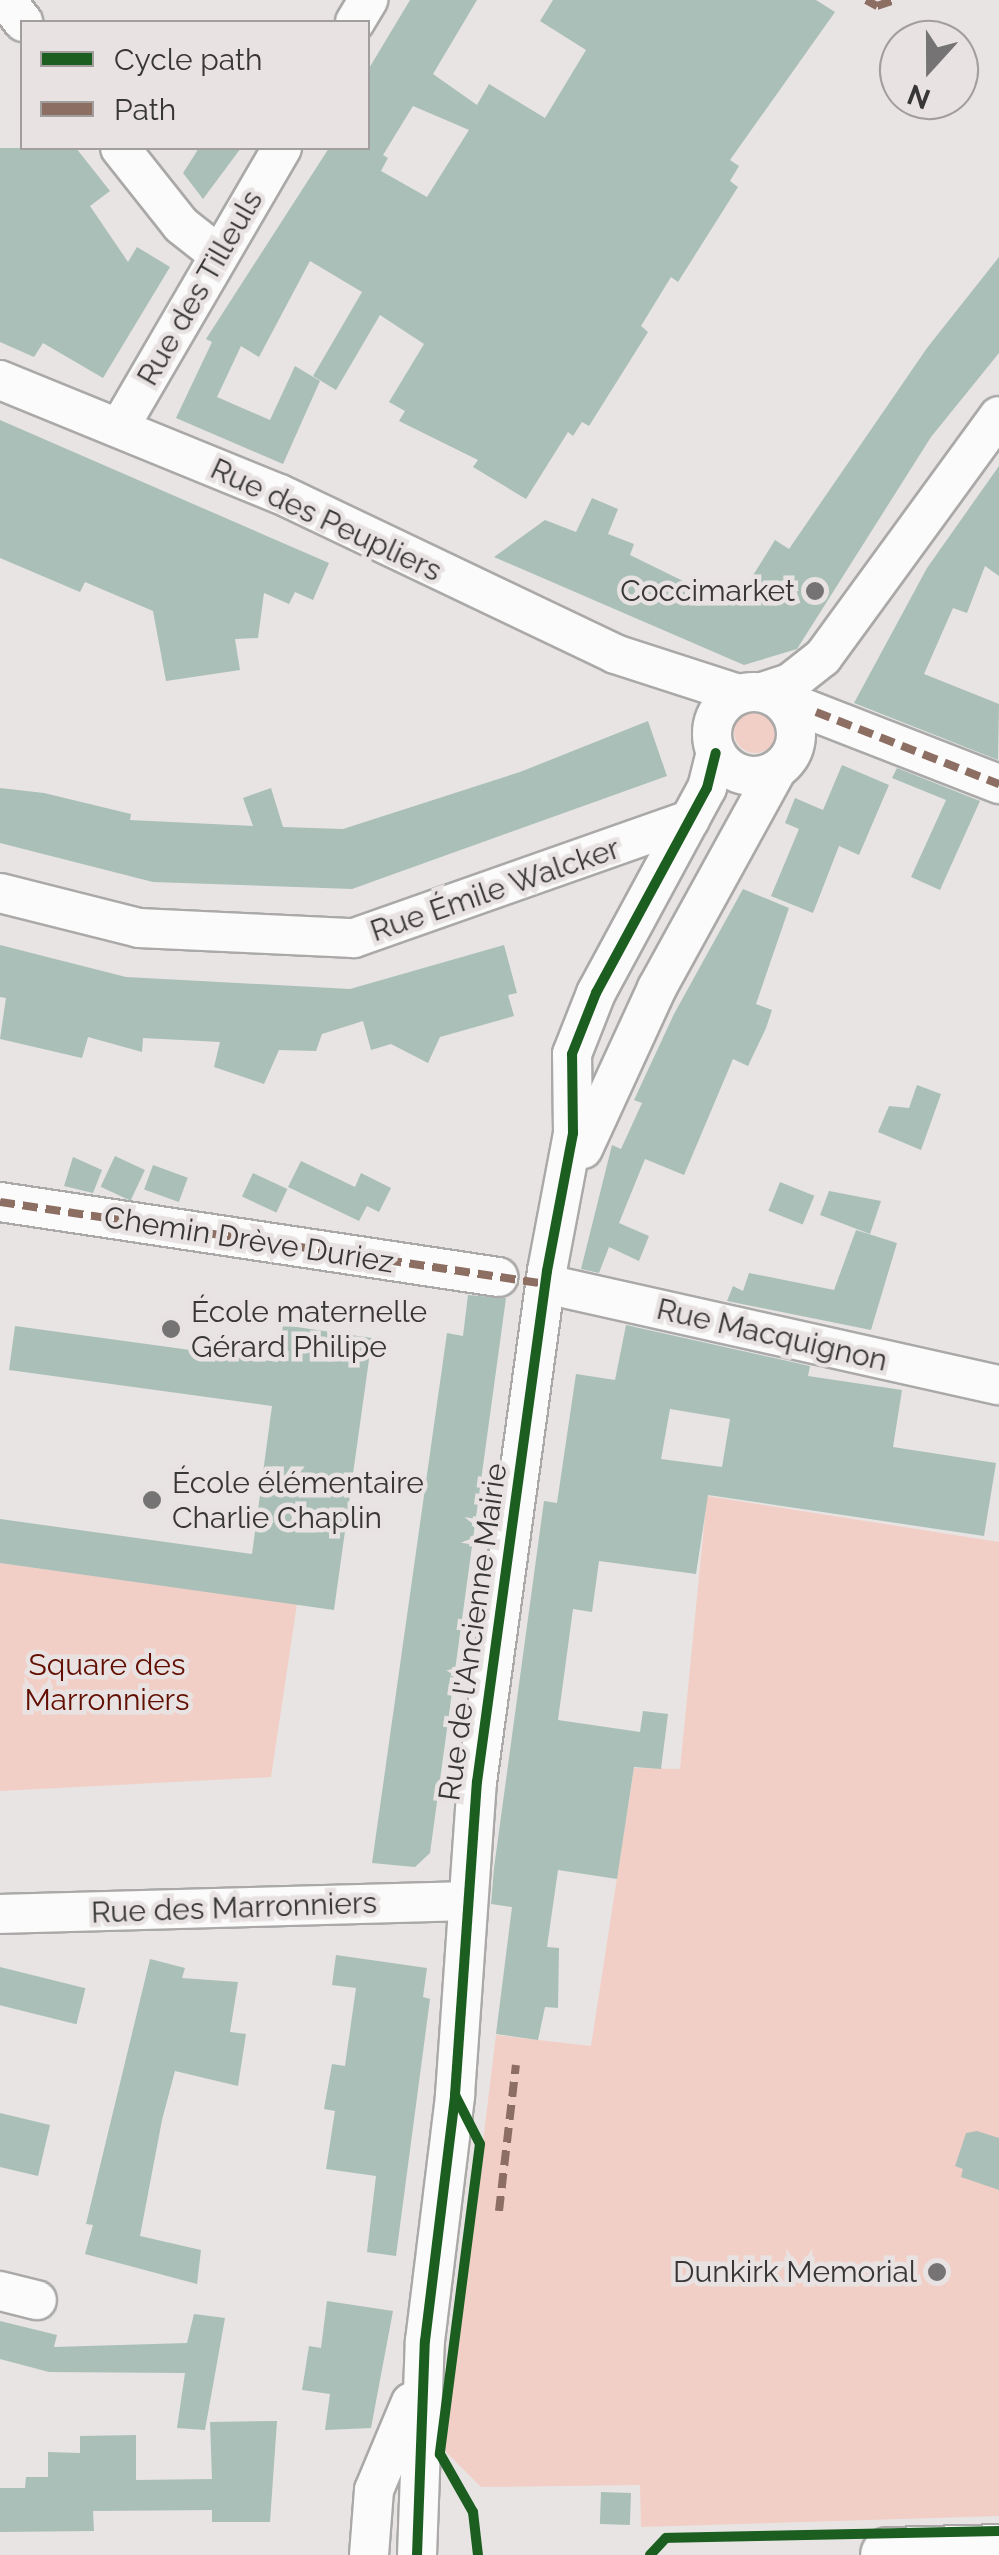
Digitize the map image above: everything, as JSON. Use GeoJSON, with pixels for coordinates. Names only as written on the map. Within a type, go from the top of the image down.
{"type":"FeatureCollection","features":[{"type":"Feature","properties":{"kind":"main road"},"geometry":{"type":"LineString","coordinates":[[888,2555],[999,2552]]}},
{"type":"Feature","properties":{"kind":"street"},"geometry":{"type":"LineString","coordinates":[[6,0],[21,20]]}},
{"type":"Feature","properties":{"kind":"street"},"geometry":{"type":"LineString","coordinates":[[122,150],[188,232],[219,255]]}},
{"type":"Feature","properties":{"kind":"street","name":"Rue des Tilleuls"},"geometry":{"type":"LineString","coordinates":[[119,428],[281,150]]}},
{"type":"Feature","properties":{"kind":"street","name":"Rue des Peupliers"},"geometry":{"type":"LineString","coordinates":[[0,380],[368,533],[461,585],[650,668],[816,712],[999,784]]}},
{"type":"Feature","properties":{"kind":"street","name":"Rue de l'Ancienne Mairie"},"geometry":{"type":"LineString","coordinates":[[758,694],[808,671],[871,599],[999,416]]}},
{"type":"Feature","properties":{"kind":"street","name":"Rue de l'Ancienne Mairie"},"geometry":{"type":"LineString","coordinates":[[560,1208],[629,1045],[786,758],[816,712],[871,599]]}},
{"type":"Feature","properties":{"kind":"street","name":"Rue des Peupliers"},"geometry":{"type":"LineString","coordinates":[[650,668],[675,689],[714,747]]}},
{"type":"Feature","properties":{"kind":"street"},"geometry":{"type":"LineString","coordinates":[[758,694],[793,717],[786,758],[738,773],[714,747],[717,713],[758,694]]}},
{"type":"Feature","properties":{"kind":"street","name":"Rue de l'Ancienne Mairie"},"geometry":{"type":"LineString","coordinates":[[416,2555],[425,2341],[452,2124],[476,1782],[546,1284],[574,1133],[572,1054],[580,1024],[690,820],[714,747]]}},
{"type":"Feature","properties":{"kind":"street","name":"Rue Émile Walcker"},"geometry":{"type":"LineString","coordinates":[[0,893],[139,928],[354,938],[690,820]]}},
{"type":"Feature","properties":{"kind":"street"},"geometry":{"type":"LineString","coordinates":[[580,1024],[596,1051],[629,1045]]}},
{"type":"Feature","properties":{"kind":"street","name":"Chemin Drève Duriez"},"geometry":{"type":"LineString","coordinates":[[0,1202],[498,1277]]}},
{"type":"Feature","properties":{"kind":"street","name":"Rue Macquignon"},"geometry":{"type":"LineString","coordinates":[[546,1284],[999,1385]]}},
{"type":"Feature","properties":{"kind":"street","name":"Rue des Marronniers"},"geometry":{"type":"LineString","coordinates":[[0,1914],[468,1901]]}},
{"type":"Feature","properties":{"kind":"street"},"geometry":{"type":"LineString","coordinates":[[0,2291],[37,2300]]}},
{"type":"Feature","properties":{"kind":"street","name":"Rue de l'Ancienne Mairie"},"geometry":{"type":"LineString","coordinates":[[369,2555],[372,2500],[411,2402],[425,2341]]}},
{"type":"Feature","properties":{"kind":"green space"},"geometry":{"type":"Polygon","coordinates":[[[755,711],[770,717],[776,732],[770,747],[755,753],[740,747],[734,732],[740,717],[755,711]]]}},
{"type":"Feature","properties":{"kind":"green space"},"geometry":{"type":"Polygon","coordinates":[[[707,1496],[999,1542],[999,2516],[641,2527],[640,2485],[481,2487],[445,2451],[496,2035],[591,2046],[634,1768],[680,1769],[707,1496]]]}},
{"type":"Feature","properties":{"kind":"green space","name":"Square des Marronniers"},"geometry":{"type":"Polygon","coordinates":[[[0,1563],[297,1604],[271,1777],[0,1791],[0,1563]]]}},
{"type":"Feature","properties":{"kind":"building"},"geometry":{"type":"Polygon","coordinates":[[[410,0],[477,0],[433,74],[477,105],[489,84],[545,118],[586,50],[540,21],[553,0],[816,0],[835,12],[730,160],[739,166],[730,181],[738,187],[678,282],[671,277],[641,326],[648,332],[589,426],[582,422],[573,436],[568,432],[526,499],[473,467],[478,460],[399,421],[405,411],[389,402],[424,344],[380,315],[336,390],[313,376],[362,292],[310,261],[259,357],[241,346],[217,397],[270,420],[295,366],[320,381],[283,464],[176,418],[212,342],[206,339],[328,150],[370,150],[370,67],[410,0]],[[413,106],[383,155],[388,158],[381,171],[427,197],[469,130],[413,106]]]}},
{"type":"Feature","properties":{"kind":"building"},"geometry":{"type":"Polygon","coordinates":[[[0,148],[78,150],[110,191],[90,206],[128,262],[137,247],[170,267],[103,378],[43,343],[34,357],[0,342],[0,148]]]}},
{"type":"Feature","properties":{"kind":"building"},"geometry":{"type":"Polygon","coordinates":[[[198,150],[240,150],[203,199],[183,173],[198,150]]]}},
{"type":"Feature","properties":{"kind":"building"},"geometry":{"type":"Polygon","coordinates":[[[999,257],[999,353],[931,437],[797,649],[744,665],[494,557],[545,520],[576,532],[592,498],[618,509],[608,534],[634,544],[630,555],[734,606],[775,540],[789,549],[927,348],[999,257]]]}},
{"type":"Feature","properties":{"kind":"building"},"geometry":{"type":"Polygon","coordinates":[[[0,420],[329,563],[313,600],[295,592],[289,604],[264,593],[258,638],[235,639],[240,670],[166,681],[153,611],[85,582],[80,592],[0,558],[0,420]]]}},
{"type":"Feature","properties":{"kind":"building"},"geometry":{"type":"Polygon","coordinates":[[[999,466],[999,576],[985,566],[967,613],[953,608],[924,674],[999,704],[998,760],[854,703],[927,568],[999,466]]]}},
{"type":"Feature","properties":{"kind":"building"},"geometry":{"type":"Polygon","coordinates":[[[648,721],[667,776],[352,889],[153,882],[0,843],[0,788],[44,793],[131,814],[130,820],[253,826],[243,798],[271,788],[283,827],[343,829],[520,772],[648,721]]]}},
{"type":"Feature","properties":{"kind":"building"},"geometry":{"type":"Polygon","coordinates":[[[842,765],[889,785],[859,855],[839,846],[813,913],[771,896],[799,829],[785,823],[795,798],[823,810],[842,765]]]}},
{"type":"Feature","properties":{"kind":"building"},"geometry":{"type":"Polygon","coordinates":[[[897,768],[980,801],[940,890],[911,877],[946,800],[892,778],[897,768]]]}},
{"type":"Feature","properties":{"kind":"building"},"geometry":{"type":"Polygon","coordinates":[[[743,889],[789,908],[756,1004],[772,1010],[766,1028],[748,1066],[733,1059],[684,1175],[645,1159],[619,1223],[649,1236],[639,1261],[609,1247],[599,1273],[581,1269],[612,1145],[621,1149],[642,1103],[634,1100],[674,1014],[743,889]]]}},
{"type":"Feature","properties":{"kind":"building"},"geometry":{"type":"Polygon","coordinates":[[[0,945],[126,977],[350,989],[504,945],[517,993],[508,995],[514,1016],[440,1037],[428,1063],[391,1044],[371,1050],[363,1021],[322,1034],[316,1051],[279,1050],[264,1084],[214,1067],[220,1042],[143,1038],[142,1052],[88,1037],[82,1058],[0,1039],[6,998],[0,997],[0,945]]]}},
{"type":"Feature","properties":{"kind":"building"},"geometry":{"type":"Polygon","coordinates":[[[917,1085],[941,1094],[921,1150],[878,1132],[889,1106],[909,1108],[917,1085]]]}},
{"type":"Feature","properties":{"kind":"building"},"geometry":{"type":"Polygon","coordinates":[[[115,1156],[145,1170],[131,1201],[101,1187],[115,1156]]]}},
{"type":"Feature","properties":{"kind":"building"},"geometry":{"type":"Polygon","coordinates":[[[73,1157],[102,1170],[93,1193],[64,1186],[73,1157]]]}},
{"type":"Feature","properties":{"kind":"building"},"geometry":{"type":"Polygon","coordinates":[[[301,1161],[355,1187],[361,1173],[391,1188],[379,1212],[367,1206],[359,1221],[288,1187],[301,1161]]]}},
{"type":"Feature","properties":{"kind":"building"},"geometry":{"type":"Polygon","coordinates":[[[153,1165],[188,1178],[179,1202],[144,1189],[153,1165]]]}},
{"type":"Feature","properties":{"kind":"building"},"geometry":{"type":"Polygon","coordinates":[[[253,1173],[287,1189],[276,1213],[242,1197],[253,1173]]]}},
{"type":"Feature","properties":{"kind":"building"},"geometry":{"type":"Polygon","coordinates":[[[780,1182],[814,1196],[803,1225],[768,1211],[780,1182]]]}},
{"type":"Feature","properties":{"kind":"building"},"geometry":{"type":"Polygon","coordinates":[[[829,1191],[881,1201],[870,1234],[820,1215],[829,1191]]]}},
{"type":"Feature","properties":{"kind":"building"},"geometry":{"type":"Polygon","coordinates":[[[856,1230],[897,1243],[871,1330],[727,1301],[733,1286],[743,1291],[749,1273],[834,1290],[856,1230]]]}},
{"type":"Feature","properties":{"kind":"building"},"geometry":{"type":"Polygon","coordinates":[[[468,1295],[506,1298],[430,1853],[415,1867],[372,1863],[447,1333],[463,1336],[468,1295]]]}},
{"type":"Feature","properties":{"kind":"building"},"geometry":{"type":"Polygon","coordinates":[[[283,1325],[372,1338],[334,1610],[0,1563],[0,1519],[252,1554],[272,1406],[9,1370],[15,1326],[278,1362],[283,1325]]]}},
{"type":"Feature","properties":{"kind":"building"},"geometry":{"type":"Polygon","coordinates":[[[626,1325],[810,1366],[808,1376],[902,1390],[893,1447],[996,1463],[984,1536],[708,1495],[696,1574],[599,1561],[592,1612],[573,1609],[558,1720],[640,1732],[643,1711],[668,1714],[661,1769],[634,1767],[617,1879],[558,1870],[547,1947],[559,1948],[558,2008],[545,2007],[538,2040],[496,2034],[512,1907],[491,1904],[494,1868],[544,1501],[557,1503],[576,1374],[615,1380],[626,1325]],[[670,1409],[661,1459],[722,1467],[730,1419],[670,1409]]]}},
{"type":"Feature","properties":{"kind":"building"},"geometry":{"type":"Polygon","coordinates":[[[336,1955],[427,1968],[423,1997],[430,1999],[396,2256],[367,2252],[376,2176],[326,2169],[335,2111],[324,2109],[332,2064],[345,2066],[356,1988],[332,1985],[336,1955]]]}},
{"type":"Feature","properties":{"kind":"building"},"geometry":{"type":"Polygon","coordinates":[[[150,1959],[185,1968],[182,1978],[238,1982],[230,2032],[246,2034],[238,2086],[175,2071],[162,2120],[140,2236],[201,2250],[197,2284],[85,2254],[93,2225],[86,2224],[150,1959]]]}},
{"type":"Feature","properties":{"kind":"building"},"geometry":{"type":"Polygon","coordinates":[[[0,1967],[85,1988],[76,2024],[0,2005],[0,1967]]]}},
{"type":"Feature","properties":{"kind":"building"},"geometry":{"type":"Polygon","coordinates":[[[0,2113],[50,2125],[38,2176],[0,2167],[0,2113]]]}},
{"type":"Feature","properties":{"kind":"building"},"geometry":{"type":"Polygon","coordinates":[[[977,2131],[999,2138],[999,2190],[961,2177],[963,2169],[955,2166],[966,2133],[977,2131]]]}},
{"type":"Feature","properties":{"kind":"building"},"geometry":{"type":"Polygon","coordinates":[[[327,2301],[393,2311],[371,2428],[325,2430],[330,2394],[302,2390],[309,2346],[321,2348],[327,2301]]]}},
{"type":"Feature","properties":{"kind":"building"},"geometry":{"type":"Polygon","coordinates":[[[194,2314],[225,2318],[205,2430],[177,2428],[185,2373],[49,2372],[0,2359],[0,2321],[57,2335],[54,2347],[187,2343],[194,2314]]]}},
{"type":"Feature","properties":{"kind":"building"},"geometry":{"type":"Polygon","coordinates":[[[277,2421],[270,2522],[212,2522],[212,2510],[93,2511],[94,2531],[0,2532],[0,2488],[25,2488],[26,2477],[48,2477],[48,2452],[80,2453],[80,2436],[136,2435],[136,2480],[212,2479],[210,2422],[277,2421]]]}},
{"type":"Feature","properties":{"kind":"building"},"geometry":{"type":"Polygon","coordinates":[[[601,2492],[631,2493],[630,2525],[600,2524],[601,2492]]]}},
{"type":"Feature","properties":{"kind":"marked path"},"geometry":{"type":"LineString","coordinates":[[866,0],[877,6],[894,0]]}},
{"type":"Feature","properties":{"kind":"marked path"},"geometry":{"type":"LineString","coordinates":[[816,712],[999,784]]}},
{"type":"Feature","properties":{"kind":"marked path"},"geometry":{"type":"LineString","coordinates":[[0,1202],[546,1284]]}},
{"type":"Feature","properties":{"kind":"marked path"},"geometry":{"type":"LineString","coordinates":[[499,2211],[516,2065]]}},
{"type":"Feature","properties":{"kind":"cycle path"},"geometry":{"type":"LineString","coordinates":[[417,2555],[425,2341],[455,2095],[477,1782],[547,1271],[573,1133],[572,1054],[596,993],[707,788],[716,753]]}},
{"type":"Feature","properties":{"kind":"cycle path"},"geometry":{"type":"LineString","coordinates":[[455,2095],[480,2144],[440,2454],[473,2512],[478,2555]]}},
{"type":"Feature","properties":{"kind":"cycle path"},"geometry":{"type":"LineString","coordinates":[[650,2555],[666,2538],[999,2531]]}},
{"type":"Feature","properties":{"kind":"place","name":"Coccimarket"},"geometry":{"type":"Point","coordinates":[815,591]}},
{"type":"Feature","properties":{"kind":"place","name":"École maternelle Gérard Philipe"},"geometry":{"type":"Point","coordinates":[171,1329]}},
{"type":"Feature","properties":{"kind":"place","name":"École élémentaire Charlie Chaplin"},"geometry":{"type":"Point","coordinates":[152,1500]}},
{"type":"Feature","properties":{"kind":"place","name":"Dunkirk Memorial"},"geometry":{"type":"Point","coordinates":[937,2272]}}]}
